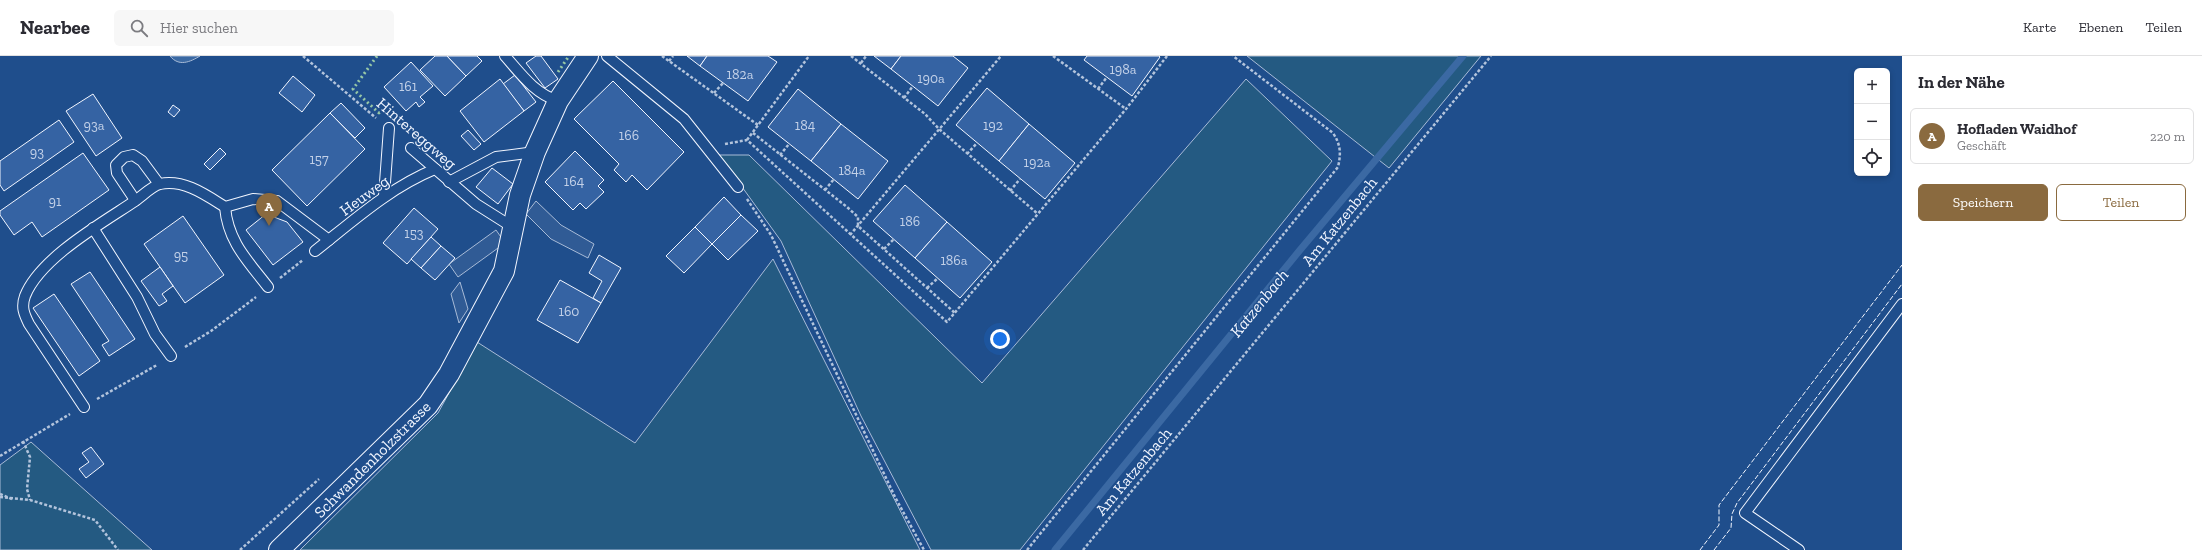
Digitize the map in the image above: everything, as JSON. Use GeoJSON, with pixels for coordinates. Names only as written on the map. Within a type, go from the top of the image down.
{"type":"FeatureCollection","features":[{"type":"Feature","properties":{"kind":"street","name":"Schwandenholzstrasse"},"geometry":{"type":"LineString","coordinates":[[279,550],[428,405],[449,374],[504,271],[520,196],[535,152],[558,101],[588,56]]}},
{"type":"Feature","properties":{"kind":"lane"},"geometry":{"type":"LineString","coordinates":[[505,56],[534,88],[546,97],[558,101]]}},
{"type":"Feature","properties":{"kind":"lane"},"geometry":{"type":"LineString","coordinates":[[608,56],[684,119],[710,149],[738,187]]}},
{"type":"Feature","properties":{"kind":"lane"},"geometry":{"type":"LineString","coordinates":[[384,196],[389,128]]}},
{"type":"Feature","properties":{"kind":"lane","name":"Hintereggweg"},"geometry":{"type":"LineString","coordinates":[[411,148],[476,204],[514,228]]}},
{"type":"Feature","properties":{"kind":"lane"},"geometry":{"type":"LineString","coordinates":[[449,182],[496,157],[535,152]]}},
{"type":"Feature","properties":{"kind":"lane"},"geometry":{"type":"LineString","coordinates":[[135,200],[117,173],[116,165],[124,157],[133,155],[142,161],[159,184]]}},
{"type":"Feature","properties":{"kind":"lane","name":"Heuweg"},"geometry":{"type":"LineString","coordinates":[[315,251],[384,196],[412,179],[435,169]]}},
{"type":"Feature","properties":{"kind":"lane"},"geometry":{"type":"LineString","coordinates":[[84,407],[29,324],[22,310],[25,296],[36,276],[68,247],[93,228],[159,184],[171,183],[197,189],[224,207],[226,222],[236,246],[268,287]]}},
{"type":"Feature","properties":{"kind":"lane"},"geometry":{"type":"LineString","coordinates":[[224,207],[253,199],[277,201],[329,240]]}},
{"type":"Feature","properties":{"kind":"lane"},"geometry":{"type":"LineString","coordinates":[[93,228],[137,297],[155,334],[172,356]]}},
{"type":"Feature","properties":{"kind":"lane"},"geometry":{"type":"LineString","coordinates":[[1798,550],[1744,513],[1902,304]]}},
{"type":"Feature","properties":{"kind":"path","name":"Hintereggweg"},"geometry":{"type":"LineString","coordinates":[[304,56],[389,128]]}},
{"type":"Feature","properties":{"kind":"path"},"geometry":{"type":"LineString","coordinates":[[662,56],[758,125]]}},
{"type":"Feature","properties":{"kind":"path"},"geometry":{"type":"LineString","coordinates":[[669,61],[673,56]]}},
{"type":"Feature","properties":{"kind":"path"},"geometry":{"type":"LineString","coordinates":[[710,149],[747,140],[809,56]]}},
{"type":"Feature","properties":{"kind":"path"},"geometry":{"type":"LineString","coordinates":[[852,56],[925,114],[939,129],[1038,214]]}},
{"type":"Feature","properties":{"kind":"path"},"geometry":{"type":"LineString","coordinates":[[861,63],[866,56]]}},
{"type":"Feature","properties":{"kind":"path"},"geometry":{"type":"LineString","coordinates":[[850,235],[1001,56]]}},
{"type":"Feature","properties":{"kind":"path"},"geometry":{"type":"LineString","coordinates":[[1053,56],[1126,109]]}},
{"type":"Feature","properties":{"kind":"path"},"geometry":{"type":"LineString","coordinates":[[747,140],[947,322],[1126,109],[1167,56]]}},
{"type":"Feature","properties":{"kind":"path"},"geometry":{"type":"LineString","coordinates":[[1027,550],[1338,168],[1340,155],[1339,142],[1333,133],[1233,56]]}},
{"type":"Feature","properties":{"kind":"path","name":"Am Katzenbach"},"geometry":{"type":"LineString","coordinates":[[1083,550],[1491,56]]}},
{"type":"Feature","properties":{"kind":"path"},"geometry":{"type":"LineString","coordinates":[[1098,89],[1106,77]]}},
{"type":"Feature","properties":{"kind":"path"},"geometry":{"type":"LineString","coordinates":[[714,93],[723,83]]}},
{"type":"Feature","properties":{"kind":"path"},"geometry":{"type":"LineString","coordinates":[[904,98],[913,86]]}},
{"type":"Feature","properties":{"kind":"path"},"geometry":{"type":"LineString","coordinates":[[753,133],[858,217],[858,226],[954,313]]}},
{"type":"Feature","properties":{"kind":"path"},"geometry":{"type":"LineString","coordinates":[[968,154],[978,143]]}},
{"type":"Feature","properties":{"kind":"path"},"geometry":{"type":"LineString","coordinates":[[780,155],[789,144]]}},
{"type":"Feature","properties":{"kind":"path"},"geometry":{"type":"LineString","coordinates":[[825,190],[834,179]]}},
{"type":"Feature","properties":{"kind":"path"},"geometry":{"type":"LineString","coordinates":[[1010,190],[1020,179]]}},
{"type":"Feature","properties":{"kind":"path"},"geometry":{"type":"LineString","coordinates":[[738,187],[771,235],[895,497],[924,550]]}},
{"type":"Feature","properties":{"kind":"path"},"geometry":{"type":"LineString","coordinates":[[884,249],[894,239]]}},
{"type":"Feature","properties":{"kind":"path"},"geometry":{"type":"LineString","coordinates":[[927,288],[938,278]]}},
{"type":"Feature","properties":{"kind":"path"},"geometry":{"type":"LineString","coordinates":[[23,441],[30,457],[27,489],[30,500]]}},
{"type":"Feature","properties":{"kind":"path"},"geometry":{"type":"LineString","coordinates":[[240,550],[322,476]]}},
{"type":"Feature","properties":{"kind":"path"},"geometry":{"type":"LineString","coordinates":[[0,494],[14,500]]}},
{"type":"Feature","properties":{"kind":"path"},"geometry":{"type":"LineString","coordinates":[[0,497],[14,500],[30,500],[95,520],[118,550]]}},
{"type":"Feature","properties":{"kind":"shaded area"},"geometry":{"type":"Polygon","coordinates":[[[170,56],[200,56],[188,62],[181,62],[170,56]]]}},
{"type":"Feature","properties":{"kind":"shaded area"},"geometry":{"type":"Polygon","coordinates":[[[1247,56],[1481,56],[1389,168],[1247,56]]]}},
{"type":"Feature","properties":{"kind":"shaded area"},"geometry":{"type":"Polygon","coordinates":[[[1246,79],[1332,161],[1020,550],[931,550],[861,416],[781,241],[719,155],[749,155],[982,383],[1246,79]]]}},
{"type":"Feature","properties":{"kind":"shaded area"},"geometry":{"type":"Polygon","coordinates":[[[536,201],[561,225],[594,244],[588,258],[551,239],[526,214],[536,201]]]}},
{"type":"Feature","properties":{"kind":"shaded area"},"geometry":{"type":"Polygon","coordinates":[[[496,230],[505,243],[458,277],[449,264],[496,230]]]}},
{"type":"Feature","properties":{"kind":"shaded area"},"geometry":{"type":"Polygon","coordinates":[[[773,259],[920,550],[300,550],[438,413],[477,342],[635,443],[773,259]]]}},
{"type":"Feature","properties":{"kind":"shaded area"},"geometry":{"type":"Polygon","coordinates":[[[460,282],[468,309],[459,323],[451,294],[460,282]]]}},
{"type":"Feature","properties":{"kind":"shaded area"},"geometry":{"type":"Polygon","coordinates":[[[31,442],[152,550],[0,550],[0,465],[31,442]]]}},
{"type":"Feature","properties":{"kind":"building"},"geometry":{"type":"Polygon","coordinates":[[[435,56],[447,56],[466,76],[445,96],[420,70],[435,56]]]}},
{"type":"Feature","properties":{"kind":"building"},"geometry":{"type":"Polygon","coordinates":[[[447,56],[477,56],[482,61],[466,76],[447,56]]]}},
{"type":"Feature","properties":{"kind":"building"},"geometry":{"type":"Polygon","coordinates":[[[536,56],[541,56],[558,79],[545,88],[526,63],[536,56]]]}},
{"type":"Feature","properties":{"kind":"building"},"geometry":{"type":"Polygon","coordinates":[[[687,56],[707,56],[700,66],[687,56]]]}},
{"type":"Feature","properties":{"kind":"building"},"geometry":{"type":"Polygon","coordinates":[[[707,56],[768,56],[777,62],[748,101],[700,66],[707,56]]]}},
{"type":"Feature","properties":{"kind":"building"},"geometry":{"type":"Polygon","coordinates":[[[874,56],[901,56],[891,69],[874,56]]]}},
{"type":"Feature","properties":{"kind":"building"},"geometry":{"type":"Polygon","coordinates":[[[901,56],[953,56],[968,68],[938,106],[891,69],[901,56]]]}},
{"type":"Feature","properties":{"kind":"building"},"geometry":{"type":"Polygon","coordinates":[[[1087,56],[1160,57],[1132,96],[1084,60],[1087,56]]]}},
{"type":"Feature","properties":{"kind":"building"},"geometry":{"type":"Polygon","coordinates":[[[411,62],[433,86],[420,97],[425,102],[419,107],[416,102],[406,111],[384,87],[411,62]]]}},
{"type":"Feature","properties":{"kind":"building"},"geometry":{"type":"Polygon","coordinates":[[[515,75],[536,102],[524,111],[503,84],[515,75]]]}},
{"type":"Feature","properties":{"kind":"building"},"geometry":{"type":"Polygon","coordinates":[[[293,76],[315,95],[302,112],[279,93],[293,76]]]}},
{"type":"Feature","properties":{"kind":"building"},"geometry":{"type":"Polygon","coordinates":[[[500,79],[524,111],[484,142],[460,111],[500,79]]]}},
{"type":"Feature","properties":{"kind":"building"},"geometry":{"type":"Polygon","coordinates":[[[613,81],[684,152],[647,190],[632,175],[626,182],[614,170],[619,164],[574,119],[613,81]]]}},
{"type":"Feature","properties":{"kind":"building"},"geometry":{"type":"Polygon","coordinates":[[[987,88],[1029,124],[999,161],[956,125],[987,88]]]}},
{"type":"Feature","properties":{"kind":"building"},"geometry":{"type":"Polygon","coordinates":[[[798,89],[841,124],[811,161],[768,127],[798,89]]]}},
{"type":"Feature","properties":{"kind":"building"},"geometry":{"type":"Polygon","coordinates":[[[93,94],[122,138],[96,156],[66,111],[93,94]]]}},
{"type":"Feature","properties":{"kind":"building"},"geometry":{"type":"Polygon","coordinates":[[[341,103],[365,128],[355,138],[330,113],[341,103]]]}},
{"type":"Feature","properties":{"kind":"building"},"geometry":{"type":"Polygon","coordinates":[[[173,105],[180,110],[174,117],[168,112],[173,105]]]}},
{"type":"Feature","properties":{"kind":"building"},"geometry":{"type":"Polygon","coordinates":[[[330,113],[365,149],[307,206],[272,170],[330,113]]]}},
{"type":"Feature","properties":{"kind":"building"},"geometry":{"type":"Polygon","coordinates":[[[59,120],[74,142],[4,191],[0,185],[0,161],[59,120]]]}},
{"type":"Feature","properties":{"kind":"building"},"geometry":{"type":"Polygon","coordinates":[[[841,124],[888,161],[858,199],[811,161],[841,124]]]}},
{"type":"Feature","properties":{"kind":"building"},"geometry":{"type":"Polygon","coordinates":[[[1029,124],[1075,163],[1045,199],[999,161],[1029,124]]]}},
{"type":"Feature","properties":{"kind":"building"},"geometry":{"type":"Polygon","coordinates":[[[468,130],[481,144],[474,150],[461,136],[468,130]]]}},
{"type":"Feature","properties":{"kind":"building"},"geometry":{"type":"Polygon","coordinates":[[[220,148],[226,154],[210,170],[204,164],[220,148]]]}},
{"type":"Feature","properties":{"kind":"building"},"geometry":{"type":"Polygon","coordinates":[[[575,151],[604,180],[598,186],[604,192],[586,209],[580,203],[573,210],[545,182],[575,151]]]}},
{"type":"Feature","properties":{"kind":"building"},"geometry":{"type":"Polygon","coordinates":[[[83,153],[109,190],[42,237],[32,222],[14,235],[0,215],[0,211],[83,153]]]}},
{"type":"Feature","properties":{"kind":"building"},"geometry":{"type":"Polygon","coordinates":[[[492,168],[513,184],[498,204],[476,187],[492,168]]]}},
{"type":"Feature","properties":{"kind":"building"},"geometry":{"type":"Polygon","coordinates":[[[905,185],[947,222],[915,258],[873,221],[905,185]]]}},
{"type":"Feature","properties":{"kind":"building"},"geometry":{"type":"Polygon","coordinates":[[[724,197],[741,215],[712,244],[695,227],[724,197]]]}},
{"type":"Feature","properties":{"kind":"building"},"geometry":{"type":"Polygon","coordinates":[[[414,208],[438,229],[407,264],[383,243],[414,208]]]}},
{"type":"Feature","properties":{"kind":"building"},"geometry":{"type":"Polygon","coordinates":[[[266,214],[287,222],[303,242],[273,265],[246,230],[266,214]]]}},
{"type":"Feature","properties":{"kind":"building"},"geometry":{"type":"Polygon","coordinates":[[[741,215],[758,231],[728,260],[712,244],[741,215]]]}},
{"type":"Feature","properties":{"kind":"building"},"geometry":{"type":"Polygon","coordinates":[[[183,216],[224,275],[185,303],[144,244],[183,216]]]}},
{"type":"Feature","properties":{"kind":"building"},"geometry":{"type":"Polygon","coordinates":[[[947,222],[992,262],[960,298],[915,258],[947,222]]]}},
{"type":"Feature","properties":{"kind":"building"},"geometry":{"type":"Polygon","coordinates":[[[695,227],[712,244],[684,273],[666,256],[695,227]]]}},
{"type":"Feature","properties":{"kind":"building"},"geometry":{"type":"Polygon","coordinates":[[[431,237],[441,246],[421,268],[411,259],[431,237]]]}},
{"type":"Feature","properties":{"kind":"building"},"geometry":{"type":"Polygon","coordinates":[[[441,246],[455,258],[435,280],[421,268],[441,246]]]}},
{"type":"Feature","properties":{"kind":"building"},"geometry":{"type":"Polygon","coordinates":[[[599,255],[621,268],[601,303],[593,298],[602,281],[589,273],[599,255]]]}},
{"type":"Feature","properties":{"kind":"building"},"geometry":{"type":"Polygon","coordinates":[[[160,267],[173,286],[162,294],[167,301],[159,306],[141,281],[160,267]]]}},
{"type":"Feature","properties":{"kind":"building"},"geometry":{"type":"Polygon","coordinates":[[[90,272],[135,339],[109,356],[102,345],[109,341],[71,284],[90,272]]]}},
{"type":"Feature","properties":{"kind":"building"},"geometry":{"type":"Polygon","coordinates":[[[560,280],[601,303],[578,343],[537,320],[560,280]]]}},
{"type":"Feature","properties":{"kind":"building"},"geometry":{"type":"Polygon","coordinates":[[[54,294],[100,361],[79,376],[33,308],[54,294]]]}},
{"type":"Feature","properties":{"kind":"building"},"geometry":{"type":"Polygon","coordinates":[[[91,447],[104,464],[86,478],[79,469],[89,462],[82,453],[91,447]]]}},
{"type":"Feature","properties":{"kind":"waterway","name":"Katzenbach"},"geometry":{"type":"LineString","coordinates":[[1055,550],[1300,250],[1463,56]]}},
{"type":"Feature","properties":{"kind":"hedge"},"geometry":{"type":"LineString","coordinates":[[377,56],[353,89],[379,113],[390,103]]}},
{"type":"Feature","properties":{"kind":"hedge"},"geometry":{"type":"LineString","coordinates":[[558,72],[569,56]]}},
{"type":"Feature","properties":{"kind":"fence"},"geometry":{"type":"LineString","coordinates":[[1700,550],[1719,525],[1719,505],[1902,265]]}},
{"type":"Feature","properties":{"kind":"fence"},"geometry":{"type":"LineString","coordinates":[[1714,550],[1731,528],[1732,514],[1737,503],[1902,284]]}},
{"type":"Feature","properties":{"kind":"place","name":"Hofladen Waidhof"},"geometry":{"type":"Point","coordinates":[269,226]}}]}
